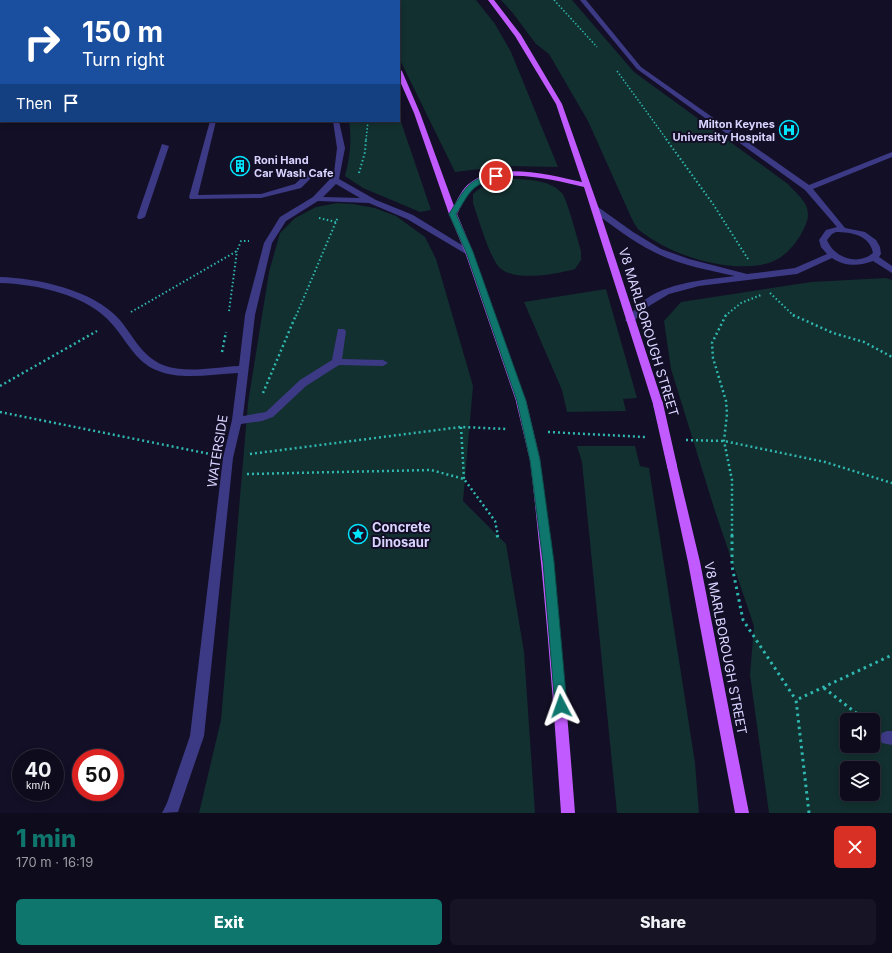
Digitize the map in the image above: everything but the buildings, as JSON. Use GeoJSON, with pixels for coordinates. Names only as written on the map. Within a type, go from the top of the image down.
{"type":"FeatureCollection","features":[{"type":"Feature","properties":{"kind":"main road","name":"V8 MARLBOROUGH STREET"},"geometry":{"type":"LineString","coordinates":[[491,0],[518,35],[559,104],[595,209],[658,404],[694,562],[742,813]]}},
{"type":"Feature","properties":{"kind":"main road"},"geometry":{"type":"LineString","coordinates":[[400,73],[417,113],[453,214],[469,252],[521,401],[535,460],[556,637],[568,813]]}},
{"type":"Feature","properties":{"kind":"main road"},"geometry":{"type":"LineString","coordinates":[[453,214],[472,184],[486,178],[506,175],[534,175],[586,185]]}},
{"type":"Feature","properties":{"kind":"street"},"geometry":{"type":"LineString","coordinates":[[583,0],[639,68],[808,188],[842,230]]}},
{"type":"Feature","properties":{"kind":"street"},"geometry":{"type":"LineString","coordinates":[[212,122],[192,197],[261,196],[298,186],[311,174],[336,177],[352,190],[373,202],[410,217],[469,252]]}},
{"type":"Feature","properties":{"kind":"street"},"geometry":{"type":"LineString","coordinates":[[336,122],[341,148],[336,177]]}},
{"type":"Feature","properties":{"kind":"street"},"geometry":{"type":"LineString","coordinates":[[141,217],[164,146]]}},
{"type":"Feature","properties":{"kind":"street"},"geometry":{"type":"LineString","coordinates":[[808,188],[892,154]]}},
{"type":"Feature","properties":{"kind":"street","name":"WATERSIDE"},"geometry":{"type":"LineString","coordinates":[[169,813],[173,808],[197,736],[228,458],[236,420],[250,315],[268,243],[283,219],[316,199],[336,177]]}},
{"type":"Feature","properties":{"kind":"street"},"geometry":{"type":"LineString","coordinates":[[316,199],[347,199],[373,202]]}},
{"type":"Feature","properties":{"kind":"street"},"geometry":{"type":"LineString","coordinates":[[595,209],[632,236],[667,255],[708,267],[755,276]]}},
{"type":"Feature","properties":{"kind":"street"},"geometry":{"type":"LineString","coordinates":[[842,230],[852,231],[868,238],[877,249],[878,254],[868,262],[854,262],[840,259],[832,254],[827,250],[823,240],[829,232],[842,230]]}},
{"type":"Feature","properties":{"kind":"street"},"geometry":{"type":"LineString","coordinates":[[630,320],[646,304],[666,292],[699,283],[797,271],[832,254]]}},
{"type":"Feature","properties":{"kind":"street"},"geometry":{"type":"LineString","coordinates":[[874,258],[892,270]]}},
{"type":"Feature","properties":{"kind":"street"},"geometry":{"type":"LineString","coordinates":[[0,280],[10,280],[59,290],[80,297],[102,309],[115,321],[132,346],[145,360],[162,368],[189,372],[243,369]]}},
{"type":"Feature","properties":{"kind":"street"},"geometry":{"type":"LineString","coordinates":[[337,362],[341,330]]}},
{"type":"Feature","properties":{"kind":"street"},"geometry":{"type":"LineString","coordinates":[[236,420],[251,420],[271,415],[303,383],[337,362],[382,363]]}},
{"type":"Feature","properties":{"kind":"path"},"geometry":{"type":"LineString","coordinates":[[554,0],[600,51]]}},
{"type":"Feature","properties":{"kind":"path"},"geometry":{"type":"LineString","coordinates":[[614,68],[713,204],[755,276],[769,292],[795,316],[833,333],[864,342],[892,356]]}},
{"type":"Feature","properties":{"kind":"path"},"geometry":{"type":"LineString","coordinates":[[352,190],[366,152],[368,122]]}},
{"type":"Feature","properties":{"kind":"path"},"geometry":{"type":"LineString","coordinates":[[347,199],[307,287],[251,420],[248,454],[462,427],[508,430]]}},
{"type":"Feature","properties":{"kind":"path"},"geometry":{"type":"LineString","coordinates":[[228,312],[237,251],[241,241],[268,243]]}},
{"type":"Feature","properties":{"kind":"path"},"geometry":{"type":"LineString","coordinates":[[0,386],[237,251]]}},
{"type":"Feature","properties":{"kind":"path"},"geometry":{"type":"LineString","coordinates":[[769,292],[741,303],[725,314],[712,343],[713,358],[726,401],[727,414],[724,441],[732,480],[732,566],[743,620],[796,700],[809,813]]}},
{"type":"Feature","properties":{"kind":"path"},"geometry":{"type":"LineString","coordinates":[[218,353],[223,351],[226,328]]}},
{"type":"Feature","properties":{"kind":"path"},"geometry":{"type":"LineString","coordinates":[[0,412],[228,458]]}},
{"type":"Feature","properties":{"kind":"path"},"geometry":{"type":"LineString","coordinates":[[462,427],[464,479],[495,521],[498,538]]}},
{"type":"Feature","properties":{"kind":"path"},"geometry":{"type":"LineString","coordinates":[[547,432],[647,438]]}},
{"type":"Feature","properties":{"kind":"path"},"geometry":{"type":"LineString","coordinates":[[678,439],[724,441],[825,462],[892,483]]}},
{"type":"Feature","properties":{"kind":"path"},"geometry":{"type":"LineString","coordinates":[[226,474],[431,470],[464,479]]}},
{"type":"Feature","properties":{"kind":"path"},"geometry":{"type":"LineString","coordinates":[[796,700],[892,655]]}},
{"type":"Feature","properties":{"kind":"path"},"geometry":{"type":"LineString","coordinates":[[824,688],[856,713]]}},
{"type":"Feature","properties":{"kind":"green space"},"geometry":{"type":"Polygon","coordinates":[[[400,0],[476,0],[495,24],[511,52],[558,167],[504,166],[455,172],[400,60],[400,0]]]}},
{"type":"Feature","properties":{"kind":"green space"},"geometry":{"type":"Polygon","coordinates":[[[501,0],[572,0],[634,72],[788,184],[799,195],[806,205],[808,216],[804,229],[793,245],[781,257],[765,264],[733,266],[699,260],[682,254],[666,247],[639,230],[631,217],[588,121],[549,54],[536,44],[501,0]]]}},
{"type":"Feature","properties":{"kind":"green space"},"geometry":{"type":"Polygon","coordinates":[[[400,119],[431,210],[420,212],[363,188],[345,176],[350,148],[349,122],[400,122],[400,119]]]}},
{"type":"Feature","properties":{"kind":"green space"},"geometry":{"type":"Polygon","coordinates":[[[518,179],[547,184],[558,189],[562,193],[581,251],[581,260],[575,269],[547,275],[526,276],[507,272],[500,268],[496,263],[488,247],[473,203],[473,194],[483,186],[494,182],[518,179]]]}},
{"type":"Feature","properties":{"kind":"green space"},"geometry":{"type":"Polygon","coordinates":[[[337,203],[375,208],[396,216],[425,237],[436,259],[473,386],[463,501],[506,544],[524,652],[535,813],[199,813],[221,720],[248,403],[269,272],[280,233],[295,218],[316,207],[337,203]]]}},
{"type":"Feature","properties":{"kind":"green space"},"geometry":{"type":"Polygon","coordinates":[[[886,278],[892,280],[892,813],[769,813],[750,675],[754,626],[715,511],[671,369],[664,321],[681,302],[811,282],[886,278]]]}},
{"type":"Feature","properties":{"kind":"green space"},"geometry":{"type":"Polygon","coordinates":[[[606,289],[637,398],[623,399],[626,411],[567,412],[562,390],[524,302],[606,289]]]}},
{"type":"Feature","properties":{"kind":"green space"},"geometry":{"type":"Polygon","coordinates":[[[577,446],[635,446],[640,466],[649,468],[695,763],[699,813],[617,813],[582,462],[577,446]]]}},
{"type":"Feature","properties":{"kind":"place","name":"Milton Keynes University Hospital"},"geometry":{"type":"Point","coordinates":[789,130]}},
{"type":"Feature","properties":{"kind":"place","name":"Roni Hand Car Wash Cafe"},"geometry":{"type":"Point","coordinates":[240,166]}},
{"type":"Feature","properties":{"kind":"place","name":"Concrete Dinosaur"},"geometry":{"type":"Point","coordinates":[358,534]}},
{"type":"Feature","properties":{"kind":"route"},"geometry":{"type":"LineString","coordinates":[[496,176],[486,178],[472,184],[453,214],[481,285],[521,401],[535,460],[548,562],[561,706]]}}]}
